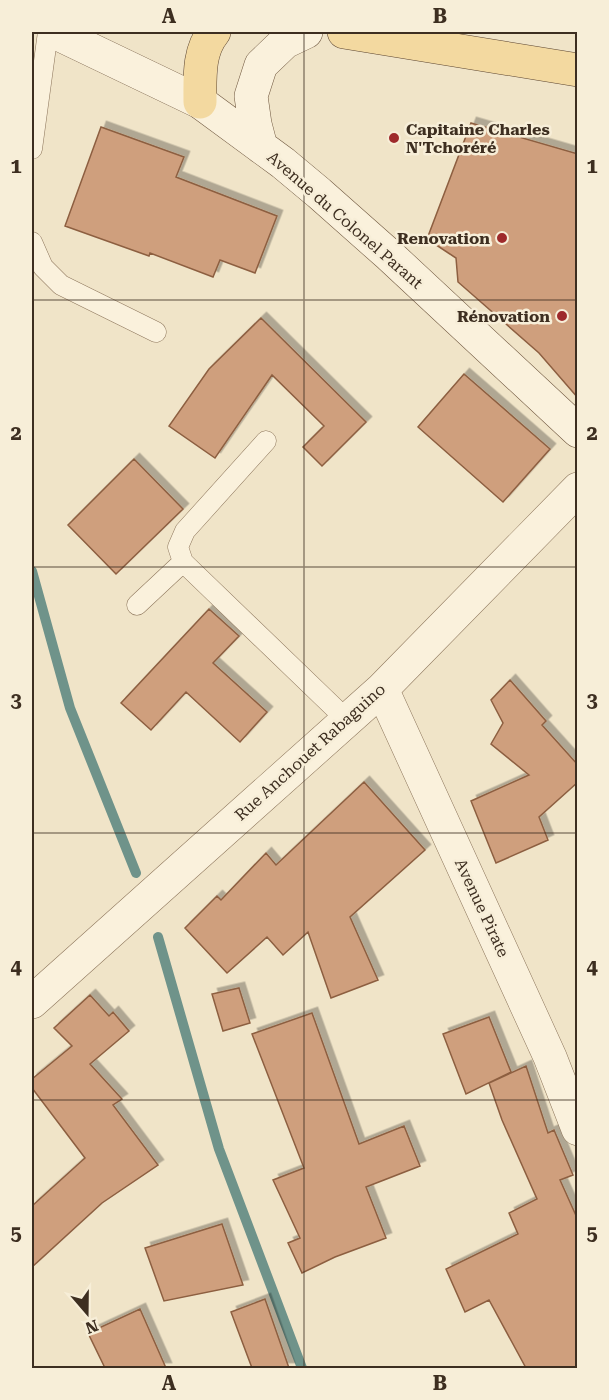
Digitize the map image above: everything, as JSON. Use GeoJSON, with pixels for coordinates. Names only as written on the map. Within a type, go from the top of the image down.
{"type":"FeatureCollection","features":[{"type":"Feature","properties":{"kind":"main road"},"geometry":{"type":"LineString","coordinates":[[200,102],[202,57],[210,36],[214,32]]}},
{"type":"Feature","properties":{"kind":"main road"},"geometry":{"type":"LineString","coordinates":[[344,32],[578,70]]}},
{"type":"Feature","properties":{"kind":"street","name":"Avenue du Colonel Parant"},"geometry":{"type":"LineString","coordinates":[[54,32],[200,102],[261,147],[381,247],[578,431]]}},
{"type":"Feature","properties":{"kind":"street"},"geometry":{"type":"LineString","coordinates":[[261,147],[251,96],[261,65],[285,42],[306,32]]}},
{"type":"Feature","properties":{"kind":"street","name":"Rue Anchouet Rabaguino"},"geometry":{"type":"LineString","coordinates":[[32,1002],[382,689],[578,489]]}},
{"type":"Feature","properties":{"kind":"street","name":"Avenue Pirate"},"geometry":{"type":"LineString","coordinates":[[382,689],[550,1057],[578,1129]]}},
{"type":"Feature","properties":{"kind":"lane"},"geometry":{"type":"LineString","coordinates":[[32,149],[48,32]]}},
{"type":"Feature","properties":{"kind":"lane"},"geometry":{"type":"LineString","coordinates":[[32,242],[43,267],[61,285],[156,332]]}},
{"type":"Feature","properties":{"kind":"lane"},"geometry":{"type":"LineString","coordinates":[[266,441],[185,531],[178,547],[183,562],[347,720]]}},
{"type":"Feature","properties":{"kind":"lane"},"geometry":{"type":"LineString","coordinates":[[137,606],[183,562]]}},
{"type":"Feature","properties":{"kind":"building","name":"Renovation"},"geometry":{"type":"Polygon","coordinates":[[[471,123],[578,154],[578,398],[539,353],[458,282],[456,258],[427,239],[471,123]]]}},
{"type":"Feature","properties":{"kind":"building"},"geometry":{"type":"Polygon","coordinates":[[[101,127],[184,157],[176,177],[277,216],[255,273],[220,260],[213,277],[150,253],[149,256],[65,226],[101,127]]]}},
{"type":"Feature","properties":{"kind":"building"},"geometry":{"type":"Polygon","coordinates":[[[261,318],[366,422],[322,466],[303,447],[324,426],[272,375],[215,458],[169,426],[209,369],[261,318]]]}},
{"type":"Feature","properties":{"kind":"building"},"geometry":{"type":"Polygon","coordinates":[[[464,374],[550,449],[503,502],[418,427],[464,374]]]}},
{"type":"Feature","properties":{"kind":"building"},"geometry":{"type":"Polygon","coordinates":[[[134,459],[183,509],[116,574],[68,525],[134,459]]]}},
{"type":"Feature","properties":{"kind":"building"},"geometry":{"type":"Polygon","coordinates":[[[209,609],[239,636],[213,663],[267,712],[240,742],[186,692],[151,730],[121,703],[209,609]]]}},
{"type":"Feature","properties":{"kind":"building"},"geometry":{"type":"Polygon","coordinates":[[[510,680],[546,721],[542,725],[578,765],[578,782],[539,817],[548,840],[496,863],[471,801],[529,775],[491,744],[503,723],[491,700],[510,680]]]}},
{"type":"Feature","properties":{"kind":"building"},"geometry":{"type":"Polygon","coordinates":[[[364,782],[425,850],[350,917],[378,980],[331,998],[308,932],[283,955],[267,937],[227,973],[185,928],[217,896],[221,900],[266,853],[276,865],[364,782]]]}},
{"type":"Feature","properties":{"kind":"building"},"geometry":{"type":"Polygon","coordinates":[[[239,988],[250,1023],[223,1031],[212,994],[239,988]]]}},
{"type":"Feature","properties":{"kind":"building"},"geometry":{"type":"Polygon","coordinates":[[[90,995],[109,1016],[113,1012],[129,1031],[90,1064],[122,1099],[113,1105],[158,1165],[102,1203],[32,1267],[32,1206],[85,1158],[32,1088],[32,1079],[72,1046],[54,1028],[90,995]]]}},
{"type":"Feature","properties":{"kind":"building"},"geometry":{"type":"Polygon","coordinates":[[[312,1013],[359,1144],[404,1126],[420,1166],[366,1187],[386,1238],[335,1257],[302,1273],[288,1243],[300,1238],[273,1180],[304,1168],[252,1034],[312,1013]]]}},
{"type":"Feature","properties":{"kind":"building"},"geometry":{"type":"Polygon","coordinates":[[[489,1017],[511,1072],[466,1094],[443,1034],[489,1017]]]}},
{"type":"Feature","properties":{"kind":"building"},"geometry":{"type":"Polygon","coordinates":[[[526,1066],[548,1133],[554,1130],[573,1175],[560,1180],[578,1220],[578,1368],[526,1368],[489,1300],[465,1312],[446,1269],[518,1234],[509,1213],[537,1199],[502,1120],[489,1083],[526,1066]]]}},
{"type":"Feature","properties":{"kind":"building"},"geometry":{"type":"Polygon","coordinates":[[[222,1224],[243,1285],[164,1301],[145,1248],[222,1224]]]}},
{"type":"Feature","properties":{"kind":"building"},"geometry":{"type":"Polygon","coordinates":[[[265,1299],[289,1368],[252,1368],[231,1312],[265,1299]]]}},
{"type":"Feature","properties":{"kind":"building"},"geometry":{"type":"Polygon","coordinates":[[[140,1309],[166,1368],[105,1368],[88,1333],[140,1309]]]}},
{"type":"Feature","properties":{"kind":"waterway"},"geometry":{"type":"LineString","coordinates":[[32,571],[70,708],[136,873]]}},
{"type":"Feature","properties":{"kind":"waterway"},"geometry":{"type":"LineString","coordinates":[[158,937],[219,1149],[302,1368]]}},
{"type":"Feature","properties":{"kind":"place","name":"Capitaine Charles N'Tchoréré"},"geometry":{"type":"Point","coordinates":[394,138]}},
{"type":"Feature","properties":{"kind":"place","name":"Renovation"},"geometry":{"type":"Point","coordinates":[502,238]}},
{"type":"Feature","properties":{"kind":"place","name":"Rénovation"},"geometry":{"type":"Point","coordinates":[562,316]}}]}
